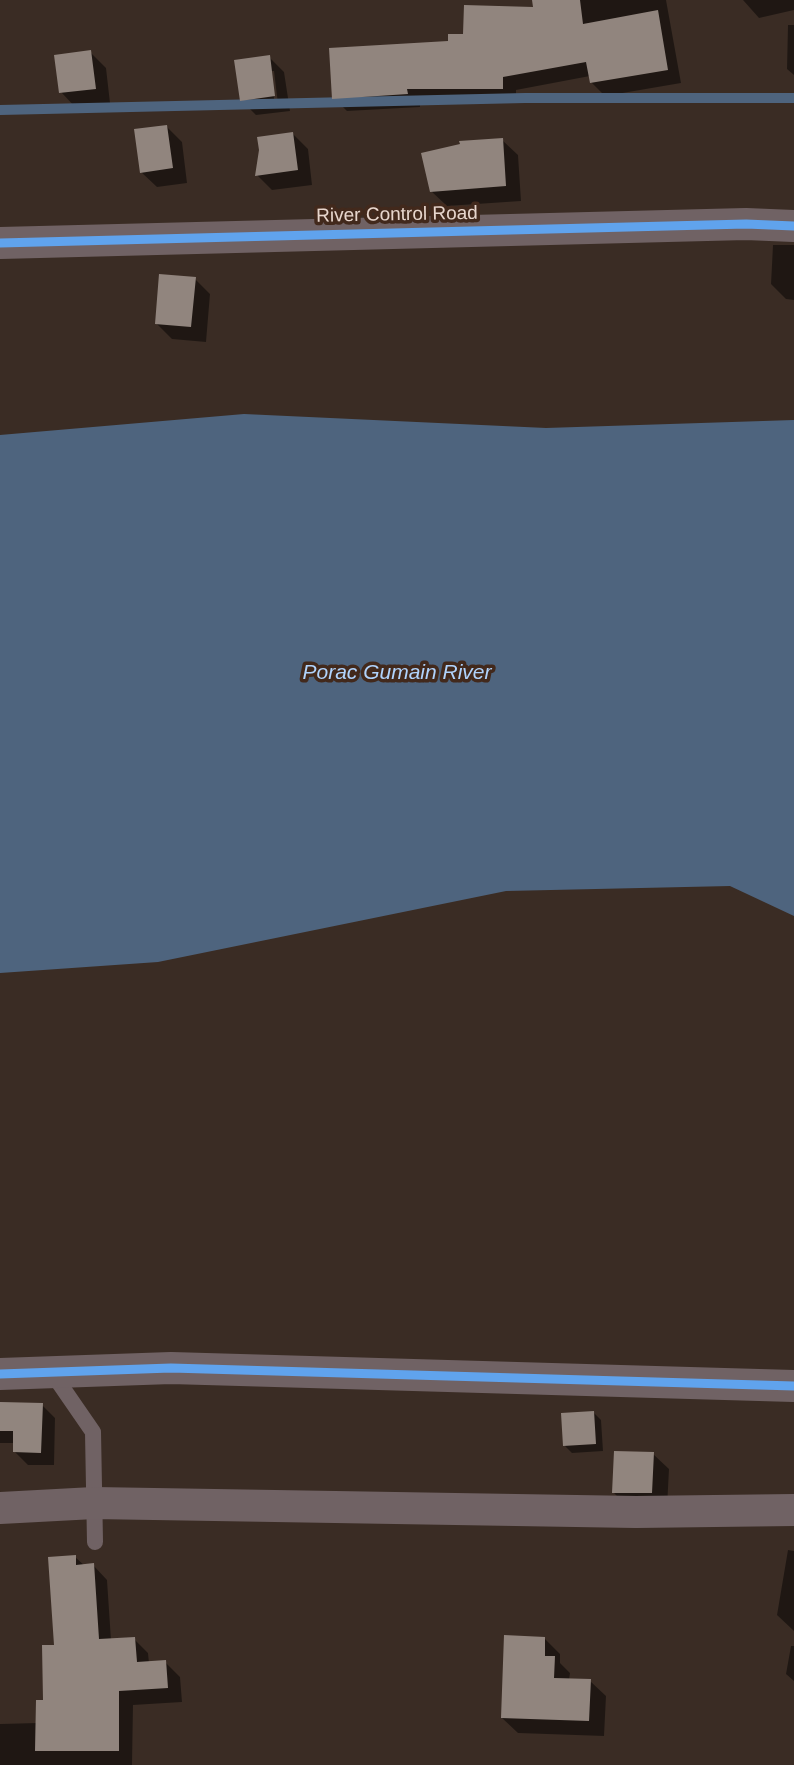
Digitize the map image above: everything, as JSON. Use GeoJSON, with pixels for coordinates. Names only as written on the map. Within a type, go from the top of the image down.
{"type":"FeatureCollection","features":[{"type":"Feature","properties":{"kind":"street","name":"River Control Road"},"geometry":{"type":"LineString","coordinates":[[0,243],[746,224],[794,226]]}},
{"type":"Feature","properties":{"kind":"street"},"geometry":{"type":"LineString","coordinates":[[0,1374],[171,1368],[794,1386]]}},
{"type":"Feature","properties":{"kind":"street"},"geometry":{"type":"LineString","coordinates":[[0,1508],[94,1503],[636,1513],[794,1510]]}},
{"type":"Feature","properties":{"kind":"lane"},"geometry":{"type":"LineString","coordinates":[[53,1374],[93,1432],[95,1542]]}},
{"type":"Feature","properties":{"kind":"water","name":"Porac Gumain River"},"geometry":{"type":"Polygon","coordinates":[[[244,414],[546,428],[794,420],[794,916],[730,886],[506,891],[158,962],[0,973],[0,435],[244,414]]]}},
{"type":"Feature","properties":{"kind":"building"},"geometry":{"type":"Polygon","coordinates":[[[532,0],[580,0],[583,24],[658,10],[668,70],[590,83],[586,62],[503,77],[503,89],[407,89],[408,94],[332,99],[329,48],[448,41],[448,34],[463,34],[464,5],[533,7],[532,0]]]}},
{"type":"Feature","properties":{"kind":"building"},"geometry":{"type":"Polygon","coordinates":[[[91,50],[96,89],[59,93],[54,55],[91,50]]]}},
{"type":"Feature","properties":{"kind":"building"},"geometry":{"type":"Polygon","coordinates":[[[270,55],[275,96],[240,101],[234,60],[270,55]]]}},
{"type":"Feature","properties":{"kind":"building"},"geometry":{"type":"Polygon","coordinates":[[[167,125],[173,168],[140,173],[134,129],[167,125]]]}},
{"type":"Feature","properties":{"kind":"building"},"geometry":{"type":"Polygon","coordinates":[[[293,132],[298,170],[255,176],[259,150],[257,137],[293,132]]]}},
{"type":"Feature","properties":{"kind":"building"},"geometry":{"type":"Polygon","coordinates":[[[503,138],[506,186],[430,192],[421,153],[460,144],[459,141],[503,138]]]}},
{"type":"Feature","properties":{"kind":"building"},"geometry":{"type":"Polygon","coordinates":[[[159,274],[196,277],[191,327],[155,324],[159,274]]]}},
{"type":"Feature","properties":{"kind":"building"},"geometry":{"type":"Polygon","coordinates":[[[0,1402],[43,1403],[41,1453],[13,1452],[13,1431],[0,1431],[0,1402]]]}},
{"type":"Feature","properties":{"kind":"building"},"geometry":{"type":"Polygon","coordinates":[[[594,1411],[596,1444],[563,1446],[561,1413],[594,1411]]]}},
{"type":"Feature","properties":{"kind":"building"},"geometry":{"type":"Polygon","coordinates":[[[614,1451],[654,1452],[652,1493],[612,1493],[614,1451]]]}},
{"type":"Feature","properties":{"kind":"building"},"geometry":{"type":"Polygon","coordinates":[[[76,1555],[76,1565],[94,1563],[99,1639],[135,1637],[137,1662],[166,1660],[168,1688],[119,1691],[119,1751],[35,1751],[36,1700],[43,1700],[42,1645],[54,1645],[48,1557],[76,1555]]]}},
{"type":"Feature","properties":{"kind":"building"},"geometry":{"type":"Polygon","coordinates":[[[504,1635],[545,1637],[545,1656],[555,1656],[554,1678],[591,1679],[589,1721],[501,1718],[504,1635]]]}},
{"type":"Feature","properties":{"kind":"waterway"},"geometry":{"type":"LineString","coordinates":[[0,110],[525,98],[794,98]]}},
{"type":"Feature","properties":{"kind":"cycle path"},"geometry":{"type":"LineString","coordinates":[[0,243],[746,224],[794,226]]}},
{"type":"Feature","properties":{"kind":"cycle path"},"geometry":{"type":"LineString","coordinates":[[0,1374],[171,1368],[794,1386]]}}]}
